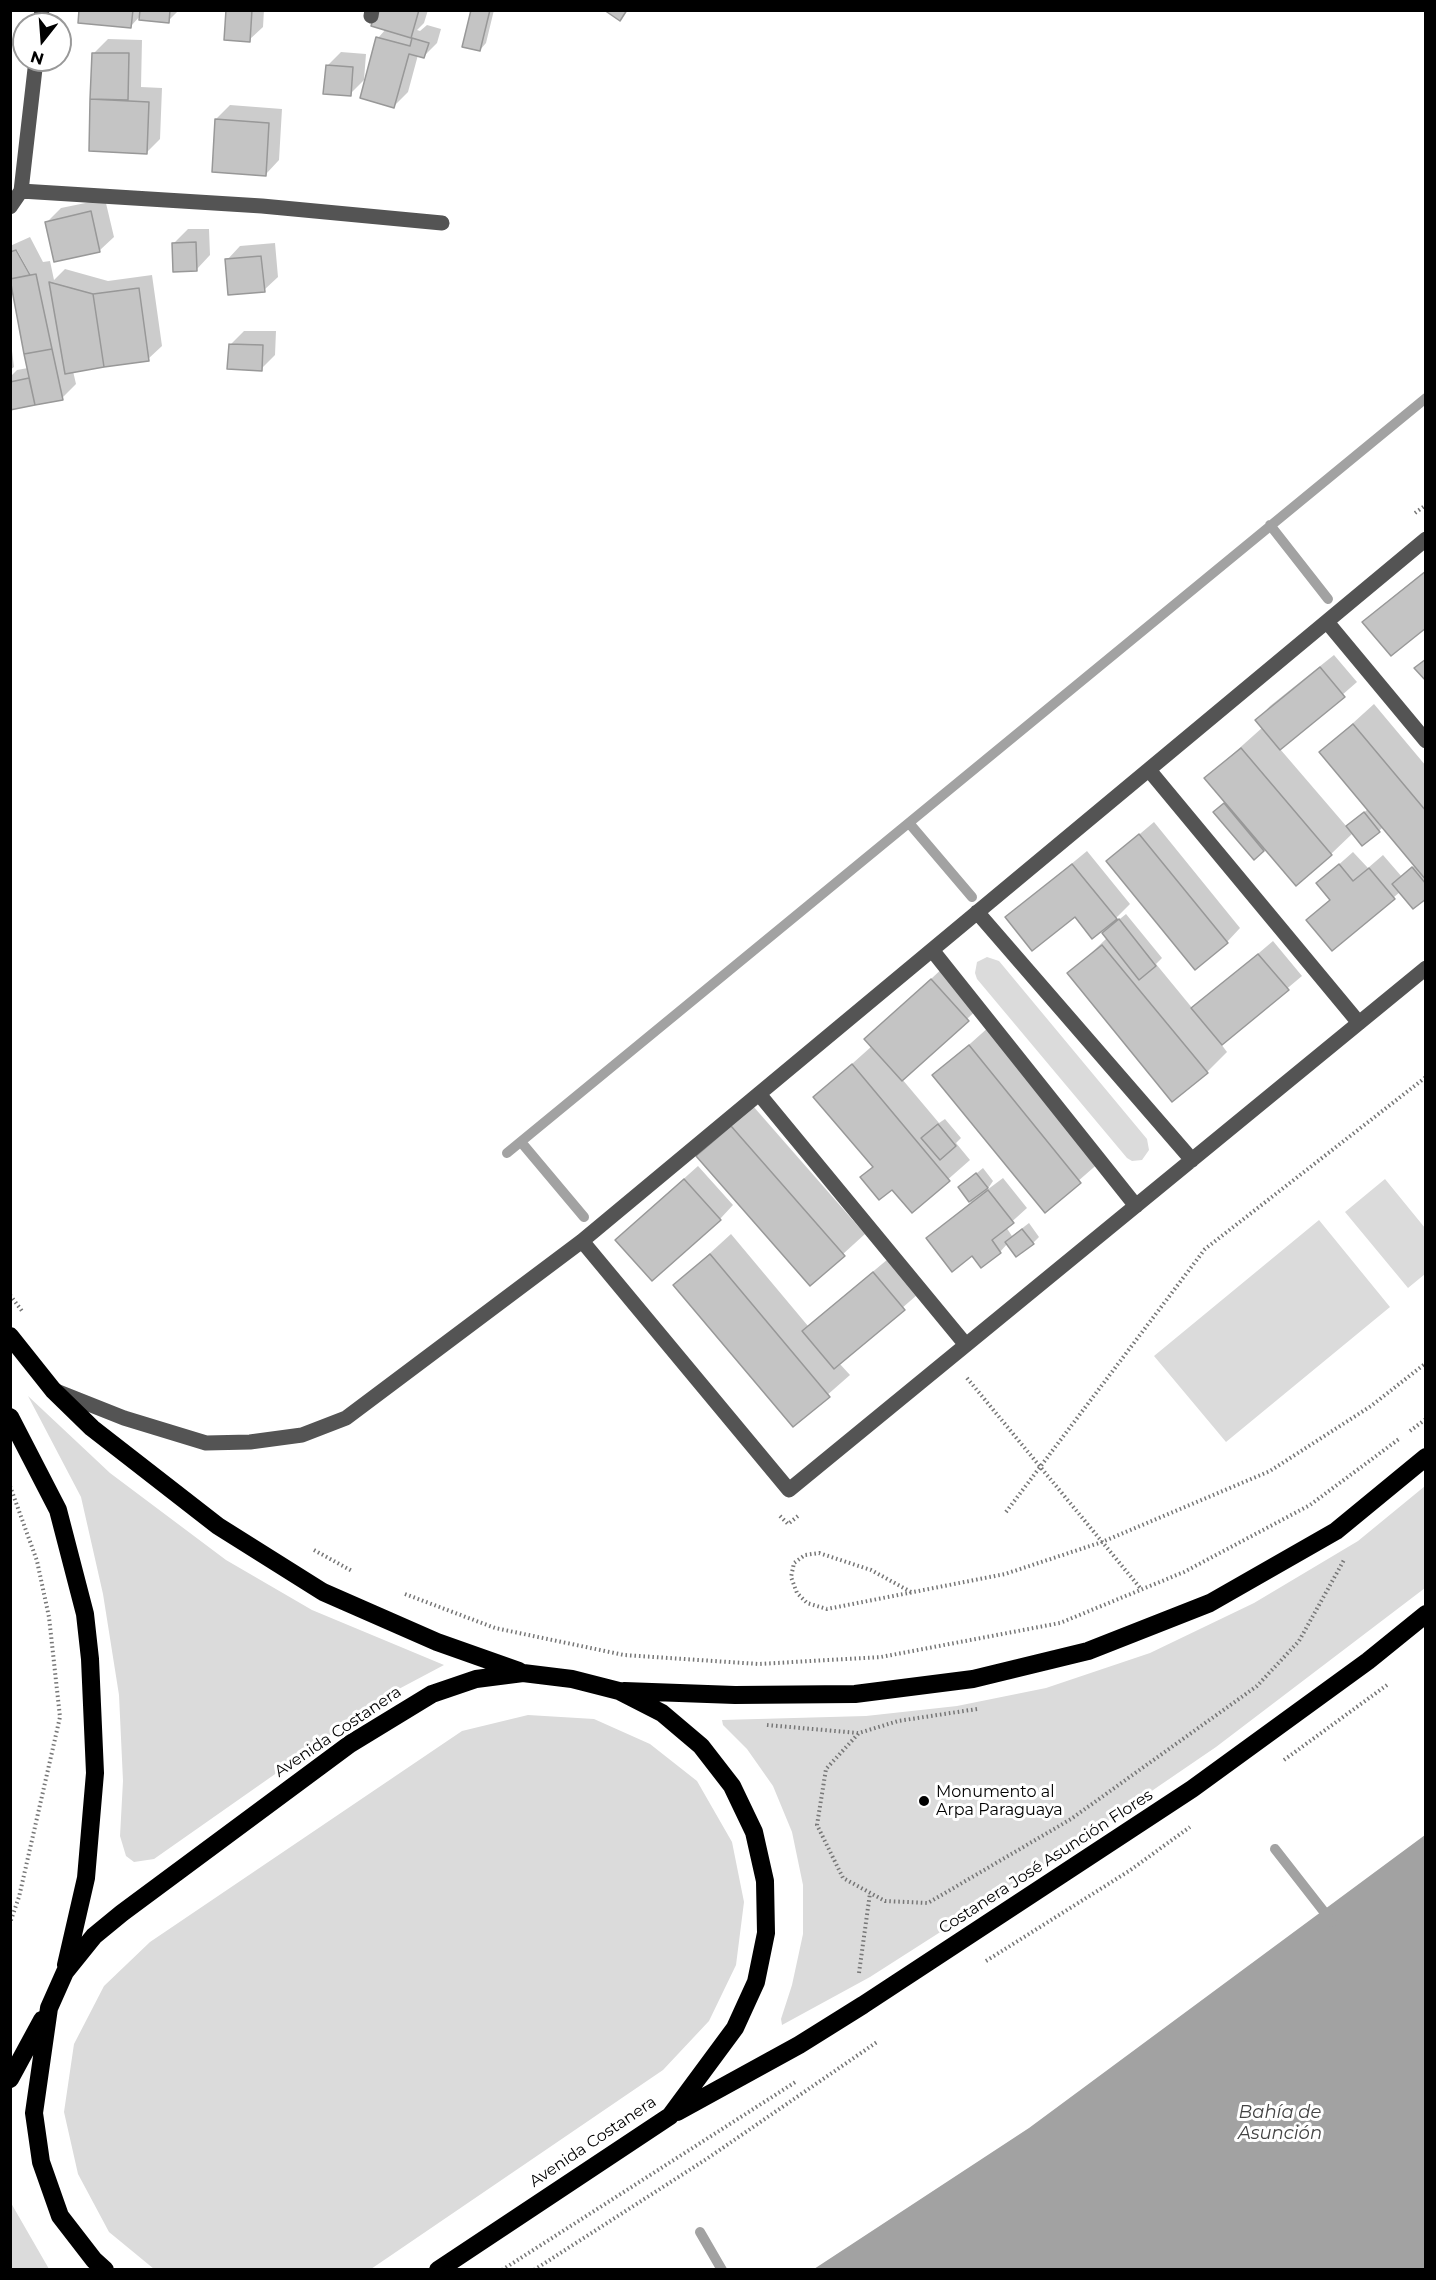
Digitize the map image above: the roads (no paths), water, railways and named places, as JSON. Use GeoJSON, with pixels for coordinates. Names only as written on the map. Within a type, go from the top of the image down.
{"type":"FeatureCollection","features":[{"type":"Feature","properties":{"kind":"highway"},"geometry":{"type":"LineString","coordinates":[[10,1336],[53,1390],[92,1428],[218,1526],[323,1592],[436,1642],[523,1673]]}},
{"type":"Feature","properties":{"kind":"highway"},"geometry":{"type":"LineString","coordinates":[[10,1417],[58,1510],[85,1614],[90,1659],[94,1785],[86,1878],[65,1972]]}},
{"type":"Feature","properties":{"kind":"highway"},"geometry":{"type":"LineString","coordinates":[[619,1691],[735,1695],[855,1694],[973,1679],[1088,1651],[1210,1603],[1336,1531],[1425,1457]]}},
{"type":"Feature","properties":{"kind":"highway","name":"Costanera José Asunción Flores"},"geometry":{"type":"LineString","coordinates":[[670,2116],[799,2045],[863,2006],[1182,1796],[1368,1661],[1425,1614]]}},
{"type":"Feature","properties":{"kind":"highway","name":"Avenida Costanera"},"geometry":{"type":"LineString","coordinates":[[105,2270],[60,2216],[41,2162],[34,2113],[49,2008],[65,1972],[94,1936],[350,1744],[432,1694],[476,1679],[523,1673],[572,1679],[619,1691],[662,1713],[701,1746],[732,1786],[754,1832],[765,1881],[766,1932],[756,1982],[735,2028],[670,2116],[438,2270]]}},
{"type":"Feature","properties":{"kind":"highway"},"geometry":{"type":"LineString","coordinates":[[10,2079],[49,2008]]}},
{"type":"Feature","properties":{"kind":"street"},"geometry":{"type":"LineString","coordinates":[[10,207],[21,191],[35,72]]}},
{"type":"Feature","properties":{"kind":"street"},"geometry":{"type":"LineString","coordinates":[[21,191],[262,206],[442,223]]}},
{"type":"Feature","properties":{"kind":"street"},"geometry":{"type":"LineString","coordinates":[[53,1390],[124,1418],[206,1443],[250,1442],[302,1435],[346,1418],[582,1241],[1425,539]]}},
{"type":"Feature","properties":{"kind":"street"},"geometry":{"type":"LineString","coordinates":[[1327,622],[1425,741]]}},
{"type":"Feature","properties":{"kind":"street"},"geometry":{"type":"LineString","coordinates":[[1149,770],[1359,1023]]}},
{"type":"Feature","properties":{"kind":"street"},"geometry":{"type":"LineString","coordinates":[[977,912],[1192,1160]]}},
{"type":"Feature","properties":{"kind":"street"},"geometry":{"type":"LineString","coordinates":[[932,950],[1136,1206]]}},
{"type":"Feature","properties":{"kind":"street"},"geometry":{"type":"LineString","coordinates":[[582,1241],[789,1490],[1425,968]]}},
{"type":"Feature","properties":{"kind":"street"},"geometry":{"type":"LineString","coordinates":[[759,1094],[966,1345]]}},
{"type":"Feature","properties":{"kind":"water","name":"Bahía de Asunción"},"geometry":{"type":"Polygon","coordinates":[[[1425,1835],[1425,2269],[814,2269],[1029,2128],[1425,1835]]]}},
{"type":"Feature","properties":{"kind":"waterway"},"geometry":{"type":"LineString","coordinates":[[507,1153],[1426,398]]}},
{"type":"Feature","properties":{"kind":"waterway"},"geometry":{"type":"LineString","coordinates":[[1270,525],[1328,599]]}},
{"type":"Feature","properties":{"kind":"waterway"},"geometry":{"type":"LineString","coordinates":[[909,823],[972,897]]}},
{"type":"Feature","properties":{"kind":"waterway"},"geometry":{"type":"LineString","coordinates":[[521,1142],[584,1217]]}},
{"type":"Feature","properties":{"kind":"waterway"},"geometry":{"type":"LineString","coordinates":[[1275,1849],[1332,1922]]}},
{"type":"Feature","properties":{"kind":"waterway"},"geometry":{"type":"LineString","coordinates":[[700,2232],[722,2270]]}},
{"type":"Feature","properties":{"kind":"place","name":"Monumento al Arpa Paraguaya"},"geometry":{"type":"Point","coordinates":[924,1801]}}]}
